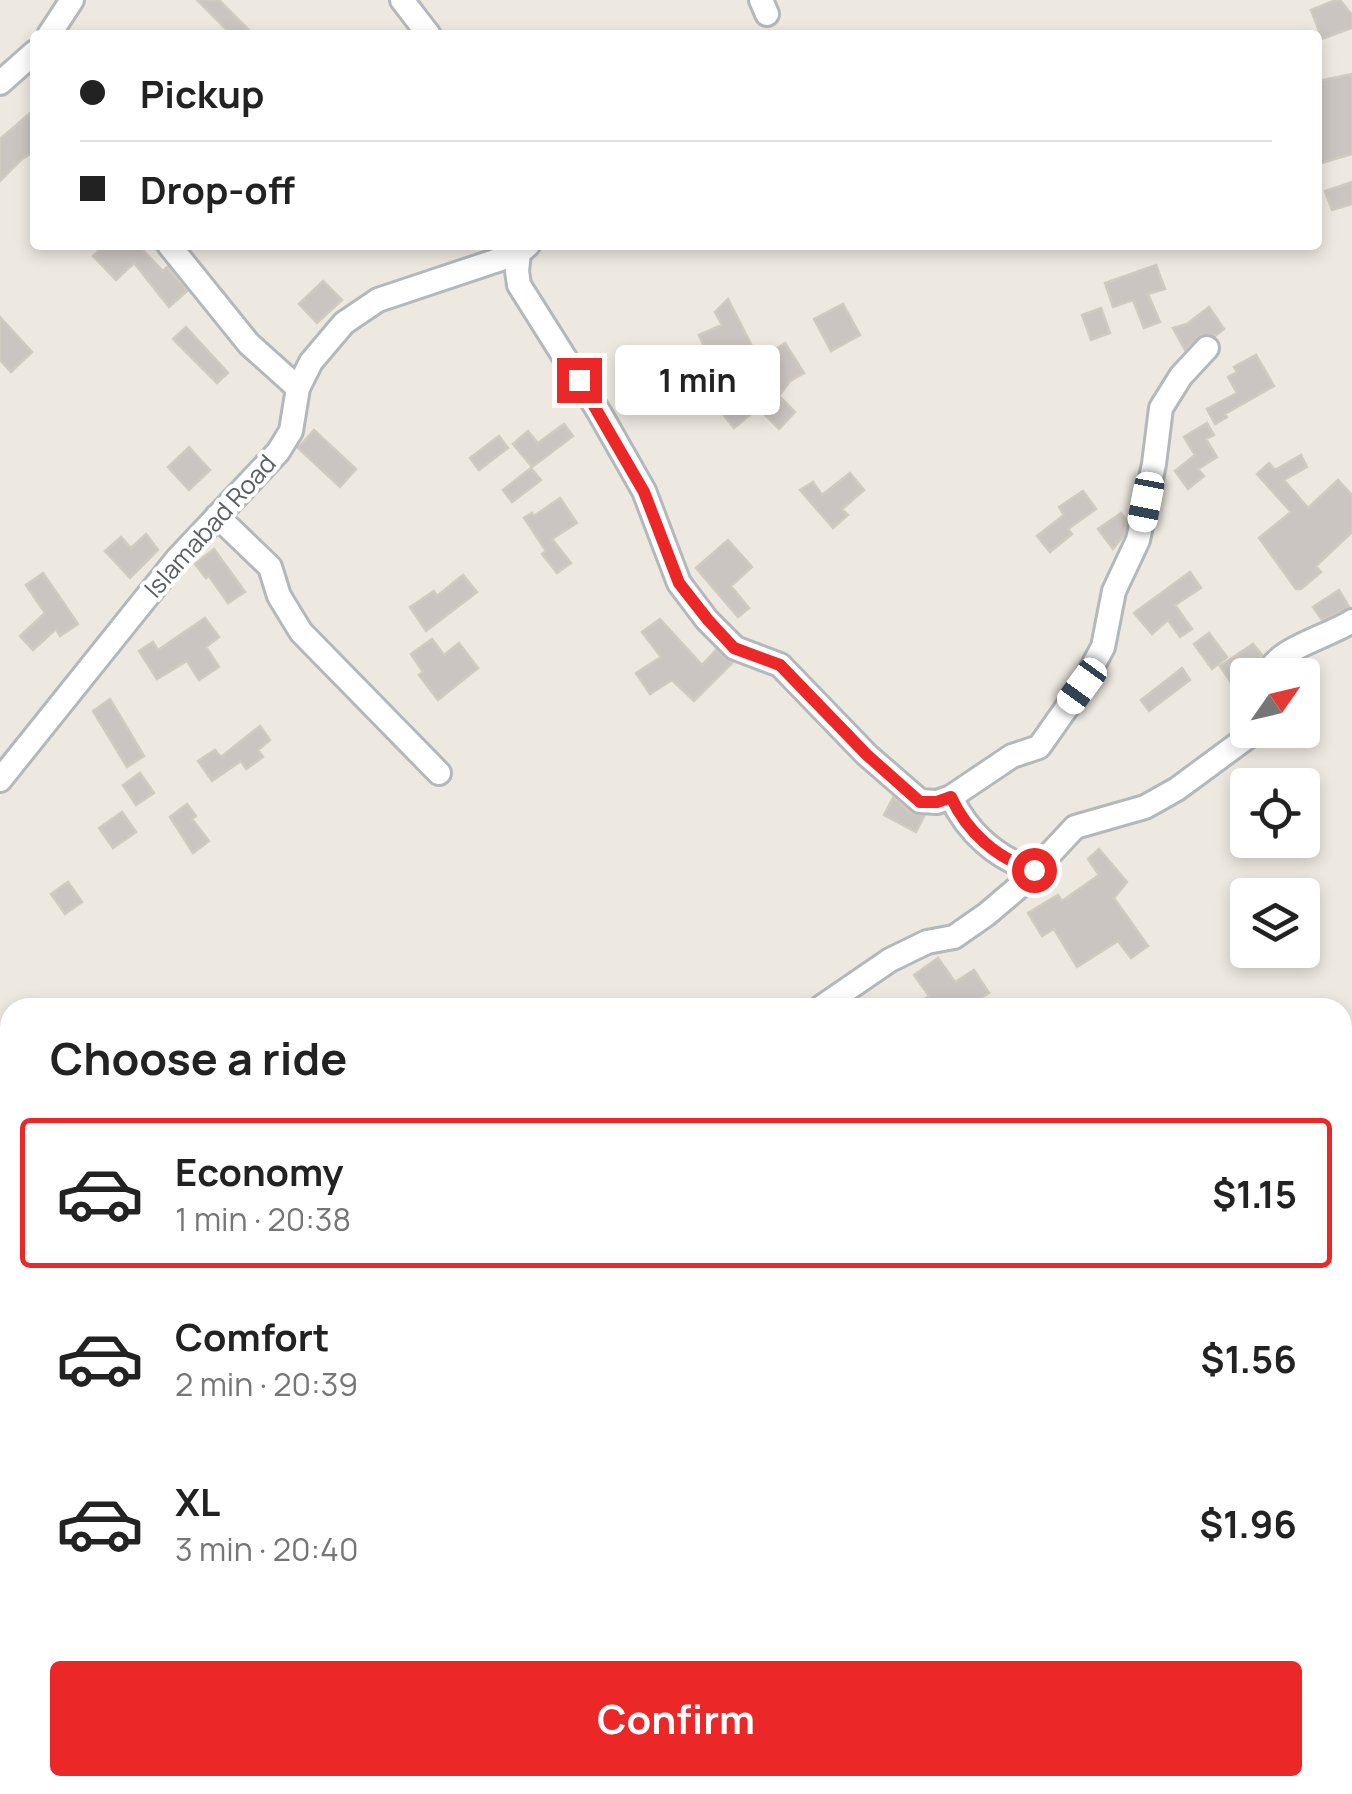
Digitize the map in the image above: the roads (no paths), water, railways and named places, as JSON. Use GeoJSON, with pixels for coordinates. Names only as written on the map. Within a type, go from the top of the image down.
{"type":"FeatureCollection","features":[{"type":"Feature","properties":{"kind":"street"},"geometry":{"type":"LineString","coordinates":[[53,30],[72,0]]}},
{"type":"Feature","properties":{"kind":"street"},"geometry":{"type":"LineString","coordinates":[[402,0],[425,30]]}},
{"type":"Feature","properties":{"kind":"street"},"geometry":{"type":"LineString","coordinates":[[0,84],[30,65]]}},
{"type":"Feature","properties":{"kind":"street"},"geometry":{"type":"LineString","coordinates":[[173,250],[249,344],[298,388]]}},
{"type":"Feature","properties":{"kind":"street","name":"Islamabad Road"},"geometry":{"type":"LineString","coordinates":[[0,780],[114,634],[285,441],[291,431],[298,388],[311,362],[344,323],[378,300],[520,250]]}},
{"type":"Feature","properties":{"kind":"street"},"geometry":{"type":"LineString","coordinates":[[523,250],[519,285],[644,492],[679,583],[734,648],[780,665],[867,755],[920,802],[951,797],[1012,756],[1039,747],[1082,686],[1103,647],[1114,590],[1138,540],[1154,464],[1160,408],[1181,376],[1207,348]]}},
{"type":"Feature","properties":{"kind":"street"},"geometry":{"type":"LineString","coordinates":[[217,516],[270,567],[280,596],[300,632],[439,772]]}},
{"type":"Feature","properties":{"kind":"street"},"geometry":{"type":"LineString","coordinates":[[1278,658],[1350,629]]}},
{"type":"Feature","properties":{"kind":"street"},"geometry":{"type":"LineString","coordinates":[[835,998],[890,960],[927,942],[954,937],[998,905],[1075,827],[1145,806],[1177,790],[1233,748]]}},
{"type":"Feature","properties":{"kind":"street"},"geometry":{"type":"LineString","coordinates":[[951,797],[960,816],[980,839],[1014,864],[1034,870]]}}]}
